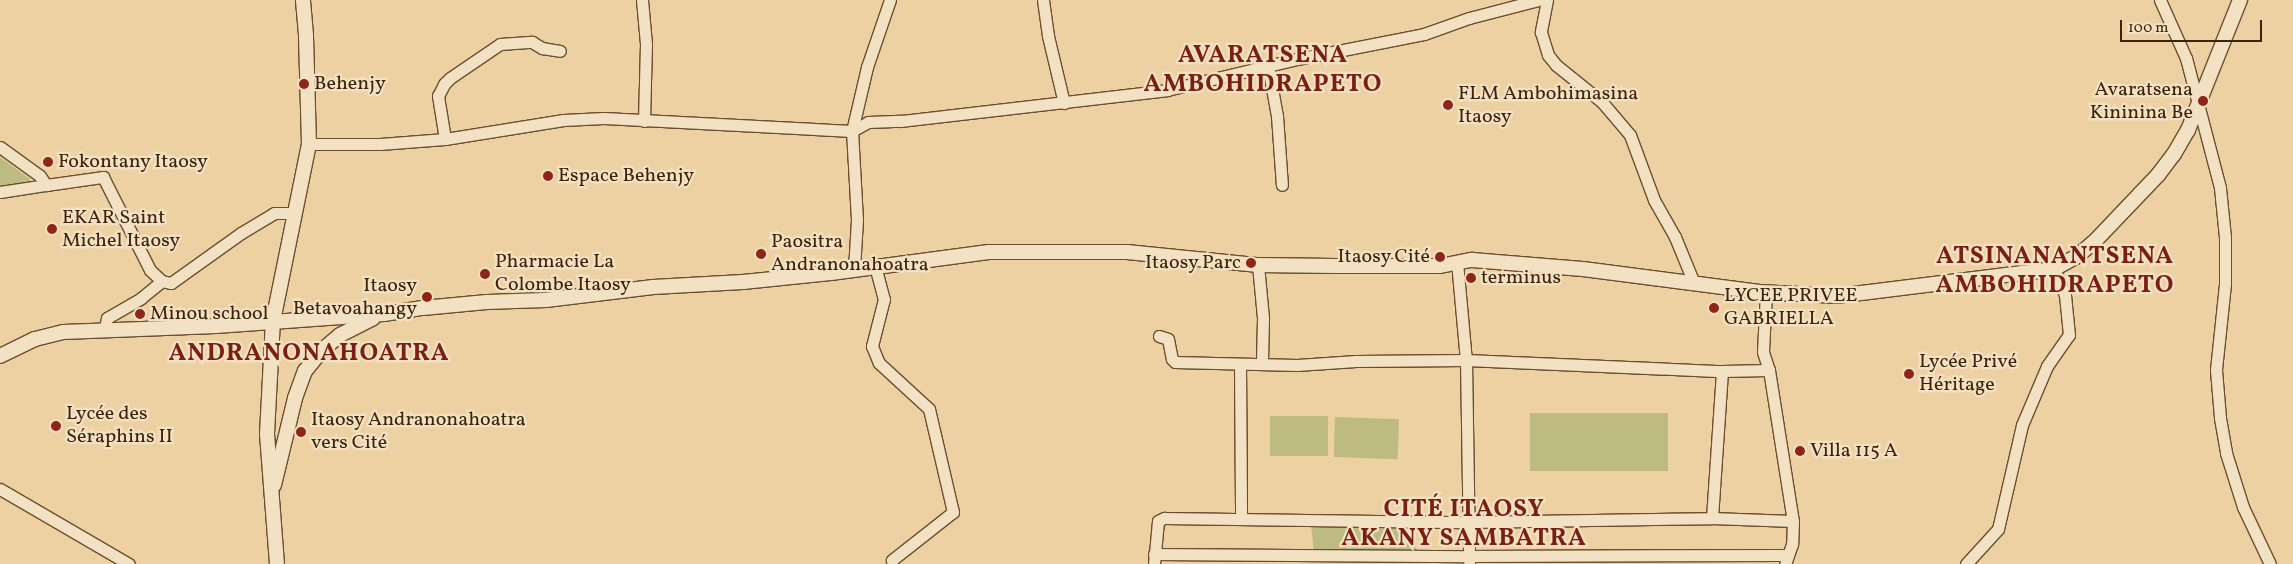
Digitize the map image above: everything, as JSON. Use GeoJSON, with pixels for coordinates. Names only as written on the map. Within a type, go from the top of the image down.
{"type":"FeatureCollection","features":[{"type":"Feature","properties":{"kind":"street"},"geometry":{"type":"LineString","coordinates":[[277,564],[273,493],[268,472],[267,434],[272,321],[309,144],[306,35],[303,0]]}},
{"type":"Feature","properties":{"kind":"street"},"geometry":{"type":"LineString","coordinates":[[642,0],[646,44],[644,121]]}},
{"type":"Feature","properties":{"kind":"street"},"geometry":{"type":"LineString","coordinates":[[854,269],[857,220],[852,131],[867,67],[890,0]]}},
{"type":"Feature","properties":{"kind":"street"},"geometry":{"type":"LineString","coordinates":[[1042,0],[1048,36],[1064,103]]}},
{"type":"Feature","properties":{"kind":"street"},"geometry":{"type":"LineString","coordinates":[[309,144],[380,144],[445,139],[563,120],[604,118],[852,131],[868,122],[901,121],[1167,90],[1268,66],[1424,34],[1469,18],[1538,0]]}},
{"type":"Feature","properties":{"kind":"street"},"geometry":{"type":"LineString","coordinates":[[1547,0],[1541,32],[1548,54],[1556,65],[1602,102],[1630,135],[1654,200],[1675,237],[1694,283]]}},
{"type":"Feature","properties":{"kind":"street"},"geometry":{"type":"LineString","coordinates":[[2160,0],[2186,58],[2200,103],[2225,213],[2225,284],[2216,370],[2220,418],[2226,453],[2243,507],[2270,564]]}},
{"type":"Feature","properties":{"kind":"street"},"geometry":{"type":"LineString","coordinates":[[0,356],[35,340],[63,332],[105,328],[179,327],[384,314],[487,302],[546,300],[653,287],[743,282],[990,252],[1075,250],[1127,252],[1258,265],[1440,266],[1472,260],[1584,269],[1766,292],[1837,296],[2054,270],[2076,257],[2096,240],[2158,175],[2188,130],[2240,0]]}},
{"type":"Feature","properties":{"kind":"street"},"geometry":{"type":"LineString","coordinates":[[445,139],[438,96],[444,84],[457,73],[500,44],[532,42],[542,48],[560,51]]}},
{"type":"Feature","properties":{"kind":"street"},"geometry":{"type":"LineString","coordinates":[[1268,66],[1277,116],[1282,184]]}},
{"type":"Feature","properties":{"kind":"street"},"geometry":{"type":"LineString","coordinates":[[0,147],[40,176],[46,185]]}},
{"type":"Feature","properties":{"kind":"street"},"geometry":{"type":"LineString","coordinates":[[0,192],[103,177],[150,270],[162,282],[171,283],[241,232],[274,213],[294,213]]}},
{"type":"Feature","properties":{"kind":"street"},"geometry":{"type":"LineString","coordinates":[[1458,262],[1466,360],[1466,522],[1469,560]]}},
{"type":"Feature","properties":{"kind":"street"},"geometry":{"type":"LineString","coordinates":[[1258,265],[1263,318],[1262,363]]}},
{"type":"Feature","properties":{"kind":"street"},"geometry":{"type":"LineString","coordinates":[[875,266],[884,299],[872,346],[879,363],[930,409],[953,512],[892,560]]}},
{"type":"Feature","properties":{"kind":"street"},"geometry":{"type":"LineString","coordinates":[[1966,564],[1998,530],[2022,425],[2047,366],[2069,335],[2065,295],[2054,270]]}},
{"type":"Feature","properties":{"kind":"street"},"geometry":{"type":"LineString","coordinates":[[105,328],[107,318],[141,298],[162,282]]}},
{"type":"Feature","properties":{"kind":"street"},"geometry":{"type":"LineString","coordinates":[[1766,292],[1763,352],[1769,370],[1793,521],[1792,544],[1786,559],[1154,559],[1158,520],[1160,519],[1466,522],[1712,518],[1793,521]]}},
{"type":"Feature","properties":{"kind":"street"},"geometry":{"type":"LineString","coordinates":[[273,493],[295,398],[305,371],[321,350],[340,335],[361,323],[384,314]]}},
{"type":"Feature","properties":{"kind":"street"},"geometry":{"type":"LineString","coordinates":[[1159,336],[1168,339],[1172,359],[1175,362],[1297,365],[1356,361],[1466,360],[1722,371],[1769,370]]}},
{"type":"Feature","properties":{"kind":"street"},"geometry":{"type":"LineString","coordinates":[[1240,364],[1242,519]]}},
{"type":"Feature","properties":{"kind":"street"},"geometry":{"type":"LineString","coordinates":[[1712,518],[1722,371]]}},
{"type":"Feature","properties":{"kind":"street"},"geometry":{"type":"LineString","coordinates":[[0,488],[129,564]]}},
{"type":"Feature","properties":{"kind":"shaded area"},"geometry":{"type":"Polygon","coordinates":[[[0,157],[30,179],[29,183],[0,187],[0,157]]]}},
{"type":"Feature","properties":{"kind":"shaded area"},"geometry":{"type":"Polygon","coordinates":[[[1530,413],[1668,413],[1668,471],[1530,471],[1530,413]]]}},
{"type":"Feature","properties":{"kind":"shaded area"},"geometry":{"type":"Polygon","coordinates":[[[1270,416],[1328,416],[1328,456],[1270,456],[1270,416]]]}},
{"type":"Feature","properties":{"kind":"shaded area"},"geometry":{"type":"Polygon","coordinates":[[[1335,417],[1399,419],[1398,459],[1334,457],[1335,417]]]}},
{"type":"Feature","properties":{"kind":"shaded area"},"geometry":{"type":"Polygon","coordinates":[[[1412,523],[1417,554],[1314,553],[1311,525],[1412,523]]]}},
{"type":"Feature","properties":{"kind":"place","name":"Behenjy"},"geometry":{"type":"Point","coordinates":[304,84]}},
{"type":"Feature","properties":{"kind":"place","name":"Avaratsena Kininina Be"},"geometry":{"type":"Point","coordinates":[2203,101]}},
{"type":"Feature","properties":{"kind":"place","name":"FLM Ambohimasina Itaosy"},"geometry":{"type":"Point","coordinates":[1448,105]}},
{"type":"Feature","properties":{"kind":"place","name":"Fokontany Itaosy"},"geometry":{"type":"Point","coordinates":[48,162]}},
{"type":"Feature","properties":{"kind":"place","name":"Espace Behenjy"},"geometry":{"type":"Point","coordinates":[548,176]}},
{"type":"Feature","properties":{"kind":"place","name":"EKAR Saint Michel Itaosy"},"geometry":{"type":"Point","coordinates":[52,229]}},
{"type":"Feature","properties":{"kind":"place","name":"Paositra Andranonahoatra"},"geometry":{"type":"Point","coordinates":[761,254]}},
{"type":"Feature","properties":{"kind":"place","name":"Itaosy Cité"},"geometry":{"type":"Point","coordinates":[1440,257]}},
{"type":"Feature","properties":{"kind":"place","name":"Itaosy Parc"},"geometry":{"type":"Point","coordinates":[1251,263]}},
{"type":"Feature","properties":{"kind":"place","name":"Pharmacie La Colombe Itaosy"},"geometry":{"type":"Point","coordinates":[485,274]}},
{"type":"Feature","properties":{"kind":"place","name":"terminus"},"geometry":{"type":"Point","coordinates":[1471,278]}},
{"type":"Feature","properties":{"kind":"place","name":"Itaosy Betavoahangy"},"geometry":{"type":"Point","coordinates":[427,297]}},
{"type":"Feature","properties":{"kind":"place","name":"LYCEE PRIVEE GABRIELLA"},"geometry":{"type":"Point","coordinates":[1714,308]}},
{"type":"Feature","properties":{"kind":"place","name":"Minou school"},"geometry":{"type":"Point","coordinates":[140,314]}},
{"type":"Feature","properties":{"kind":"place","name":"Lycée Privé Héritage"},"geometry":{"type":"Point","coordinates":[1909,374]}},
{"type":"Feature","properties":{"kind":"place","name":"Lycée des Séraphins II"},"geometry":{"type":"Point","coordinates":[56,426]}},
{"type":"Feature","properties":{"kind":"place","name":"Itaosy Andranonahoatra vers Cité"},"geometry":{"type":"Point","coordinates":[301,432]}},
{"type":"Feature","properties":{"kind":"place","name":"Villa 115 A"},"geometry":{"type":"Point","coordinates":[1800,451]}},
{"type":"Feature","properties":{"kind":"district","name":"AVARATSENA AMBOHIDRAPETO"},"geometry":{"type":"Point","coordinates":[1263,72]}},
{"type":"Feature","properties":{"kind":"district","name":"ATSINANANTSENA AMBOHIDRAPETO"},"geometry":{"type":"Point","coordinates":[2055,272]}},
{"type":"Feature","properties":{"kind":"district","name":"ANDRANONAHOATRA"},"geometry":{"type":"Point","coordinates":[309,354]}},
{"type":"Feature","properties":{"kind":"district","name":"CITÉ ITAOSY AKANY SAMBATRA"},"geometry":{"type":"Point","coordinates":[1464,526]}}]}
